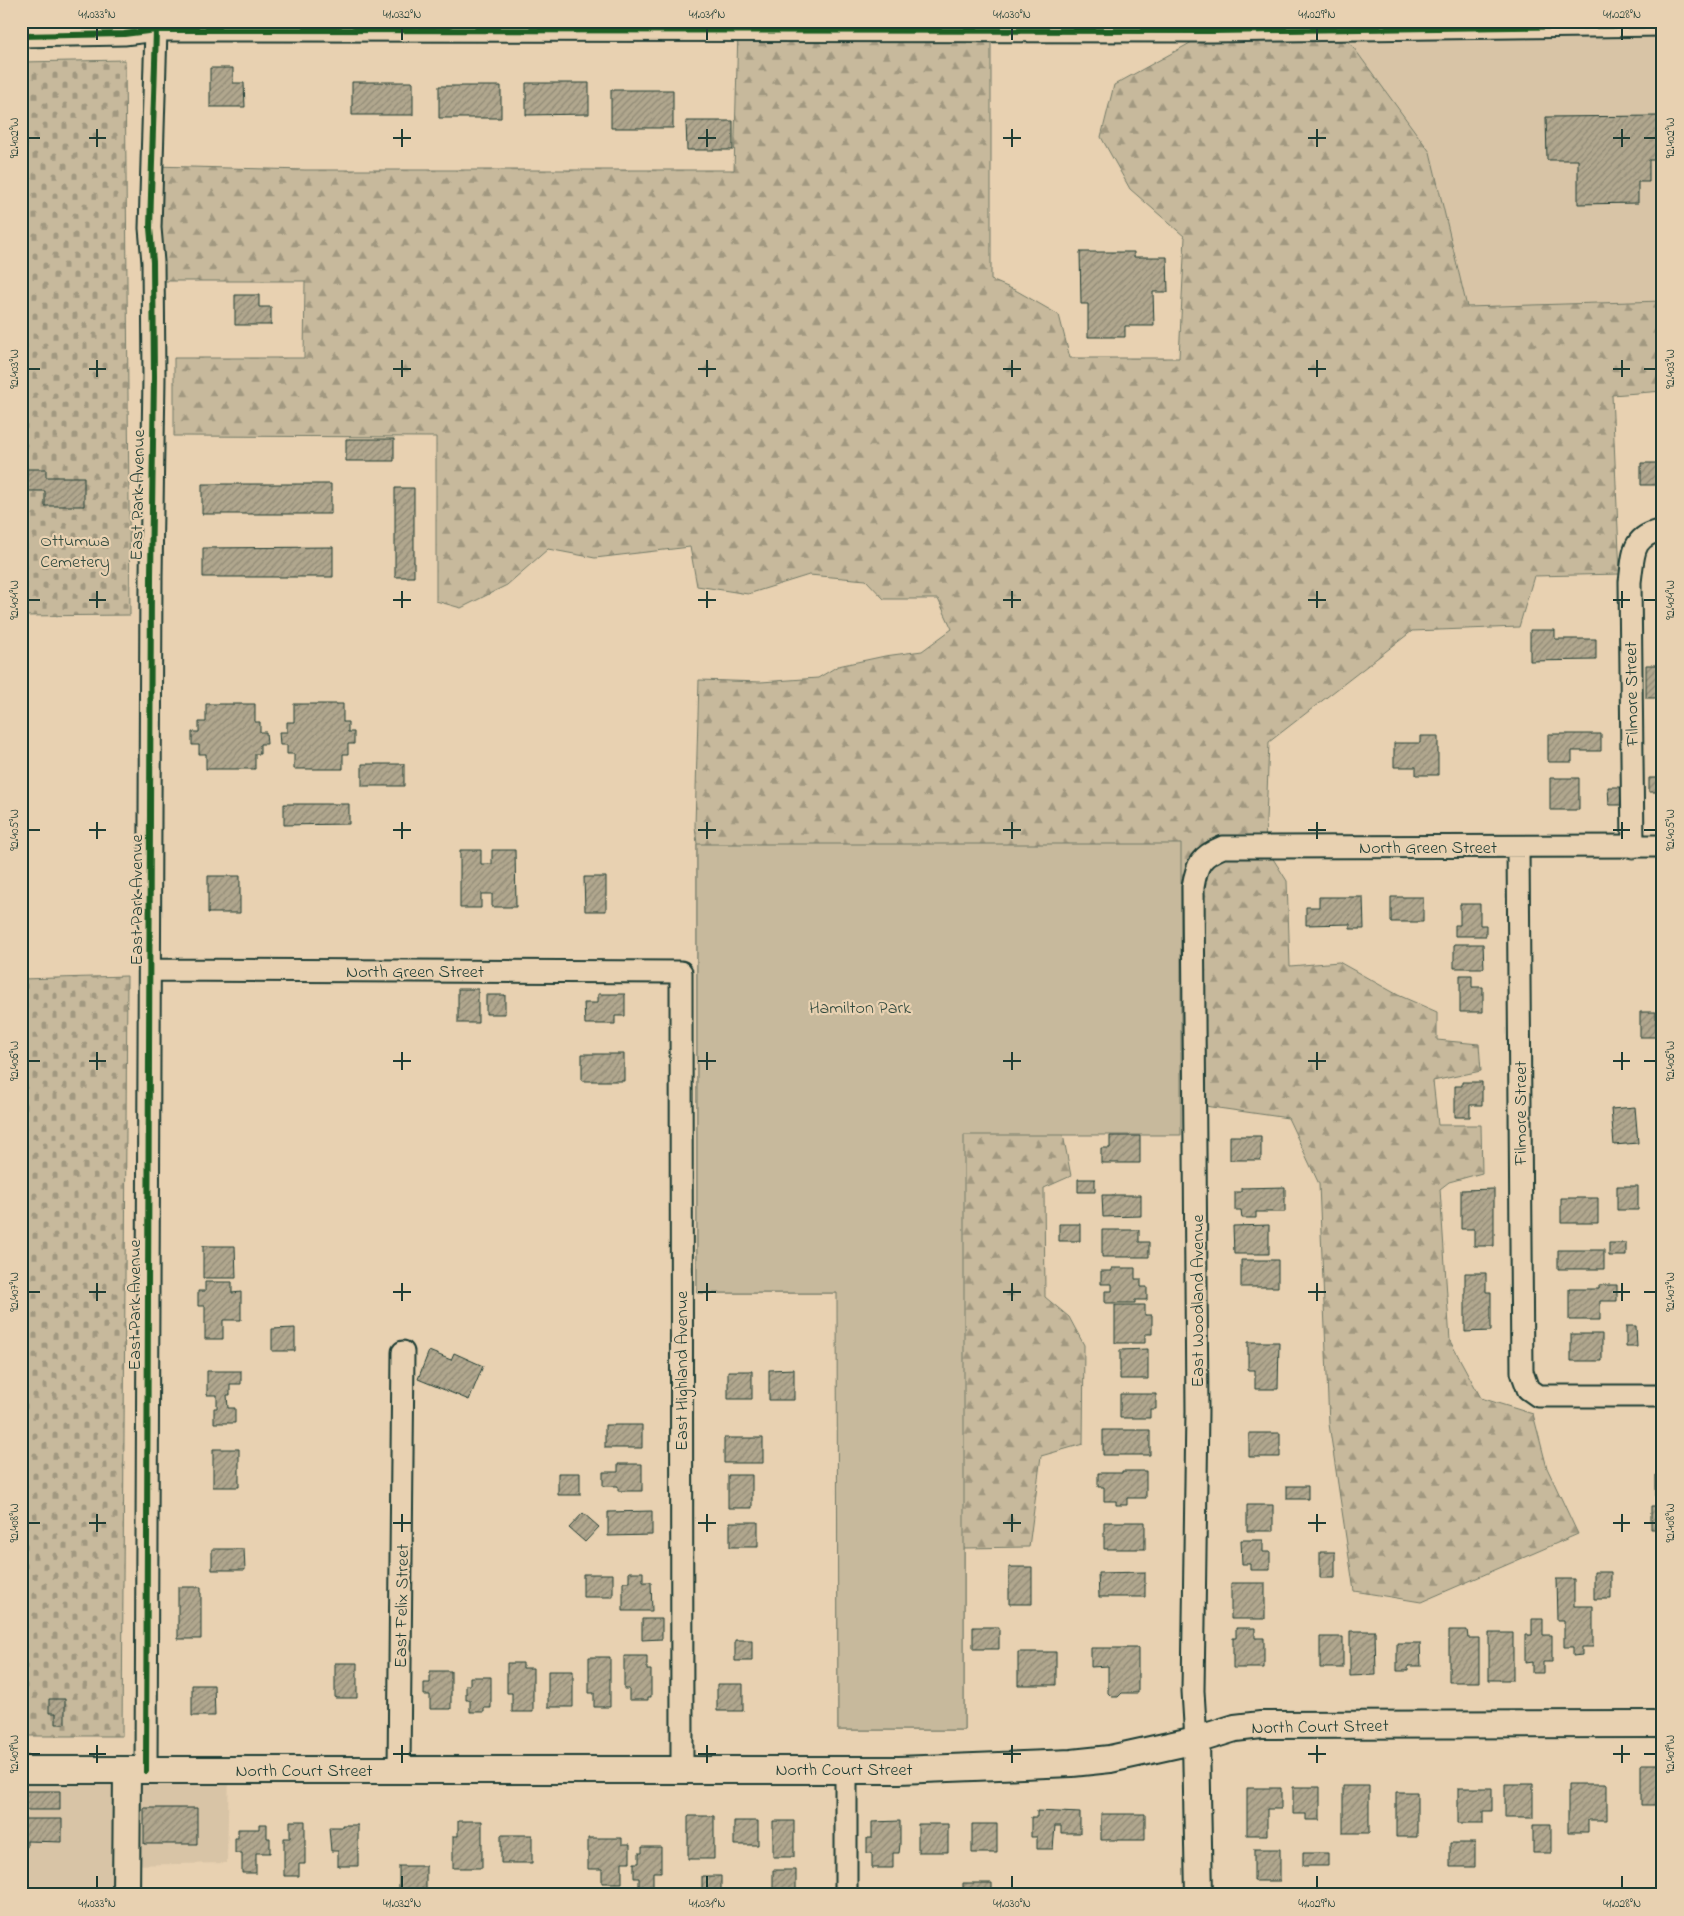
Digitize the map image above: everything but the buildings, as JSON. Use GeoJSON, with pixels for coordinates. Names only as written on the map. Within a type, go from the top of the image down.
{"type":"FeatureCollection","features":[{"type":"Feature","properties":{"kind":"main road","name":"North Court Street"},"geometry":{"type":"LineString","coordinates":[[21,1770],[899,1770],[1072,1763],[1110,1759],[1196,1740],[1235,1728],[1261,1725],[1663,1724]]}},
{"type":"Feature","properties":{"kind":"main road"},"geometry":{"type":"LineString","coordinates":[[1196,1740],[1199,1895]]}},
{"type":"Feature","properties":{"kind":"main road"},"geometry":{"type":"LineString","coordinates":[[126,1895],[137,1771]]}},
{"type":"Feature","properties":{"kind":"street"},"geometry":{"type":"LineString","coordinates":[[21,36],[124,34],[156,30],[1212,31],[1663,25]]}},
{"type":"Feature","properties":{"kind":"street","name":"East Park Avenue"},"geometry":{"type":"LineString","coordinates":[[137,1771],[150,970],[151,576],[154,368],[153,262],[150,228],[156,30]]}},
{"type":"Feature","properties":{"kind":"street","name":"Filmore Street"},"geometry":{"type":"LineString","coordinates":[[1634,846],[1630,582],[1633,559],[1638,542],[1648,533],[1663,530]]}},
{"type":"Feature","properties":{"kind":"street","name":"North Green Street"},"geometry":{"type":"LineString","coordinates":[[1200,863],[1207,854],[1222,846],[1663,846]]}},
{"type":"Feature","properties":{"kind":"street","name":"Filmore Street"},"geometry":{"type":"LineString","coordinates":[[1518,846],[1522,1372],[1528,1389],[1538,1396],[1663,1396]]}},
{"type":"Feature","properties":{"kind":"street","name":"East Woodland Avenue"},"geometry":{"type":"LineString","coordinates":[[1196,1740],[1193,1690],[1197,1411],[1193,887],[1200,863]]}},
{"type":"Feature","properties":{"kind":"street","name":"North Green Street"},"geometry":{"type":"LineString","coordinates":[[150,970],[680,972]]}},
{"type":"Feature","properties":{"kind":"street","name":"East Highland Avenue"},"geometry":{"type":"LineString","coordinates":[[680,972],[682,1770]]}},
{"type":"Feature","properties":{"kind":"street","name":"East Felix Street"},"geometry":{"type":"LineString","coordinates":[[399,1770],[403,1352]]}},
{"type":"Feature","properties":{"kind":"street"},"geometry":{"type":"LineString","coordinates":[[846,1770],[846,1895]]}},
{"type":"Feature","properties":{"kind":"shaded area"},"geometry":{"type":"Polygon","coordinates":[[[1663,21],[1663,301],[1467,308],[1430,152],[1340,29],[1663,21]]]}},
{"type":"Feature","properties":{"kind":"shaded area"},"geometry":{"type":"Polygon","coordinates":[[[21,1770],[229,1770],[227,1863],[127,1865],[126,1895],[21,1895],[21,1770]]]}},
{"type":"Feature","properties":{"kind":"green space"},"geometry":{"type":"Polygon","coordinates":[[[1340,29],[1430,152],[1467,307],[1663,301],[1663,391],[1612,395],[1620,574],[1534,576],[1519,627],[1412,631],[1269,742],[1265,846],[1287,881],[1290,966],[1339,962],[1398,995],[1437,1012],[1437,1040],[1479,1044],[1481,1071],[1433,1081],[1438,1125],[1481,1125],[1482,1173],[1449,1182],[1440,1189],[1450,1341],[1481,1398],[1533,1414],[1547,1468],[1578,1534],[1421,1602],[1354,1591],[1329,1424],[1319,1184],[1288,1118],[1211,1107],[1101,1085],[1061,1124],[1071,1176],[1044,1188],[1045,1297],[1069,1317],[1084,1345],[1083,1444],[1041,1456],[1029,1547],[964,1548],[964,1730],[838,1730],[838,1293],[697,1293],[697,844],[695,826],[699,680],[761,682],[818,678],[838,666],[885,656],[922,651],[952,629],[938,599],[884,599],[866,580],[809,575],[748,594],[697,586],[690,547],[595,558],[548,549],[507,585],[461,608],[436,601],[436,437],[174,436],[174,358],[304,358],[305,281],[153,281],[153,166],[305,170],[734,170],[738,31],[991,31],[991,280],[1017,291],[1059,315],[1070,358],[1179,358],[1185,237],[1130,189],[1101,137],[1114,85],[1212,31],[1340,29]]]}},
{"type":"Feature","properties":{"kind":"green space","name":"Ottumwa Cemetery"},"geometry":{"type":"Polygon","coordinates":[[[125,60],[130,615],[21,616],[21,62],[125,60]]]}},
{"type":"Feature","properties":{"kind":"green space","name":"Hamilton Park"},"geometry":{"type":"Polygon","coordinates":[[[697,844],[1181,844],[1181,1135],[964,1135],[964,1730],[838,1730],[837,1293],[697,1293],[697,844]]]}},
{"type":"Feature","properties":{"kind":"green space"},"geometry":{"type":"Polygon","coordinates":[[[127,976],[122,1736],[21,1736],[21,979],[127,976]]]}},
{"type":"Feature","properties":{"kind":"cycle path"},"geometry":{"type":"LineString","coordinates":[[21,36],[124,34],[156,30],[1212,31],[1663,25]]}},
{"type":"Feature","properties":{"kind":"cycle path"},"geometry":{"type":"LineString","coordinates":[[146,1771],[151,576],[154,377],[153,262],[150,228],[156,30]]}}]}
